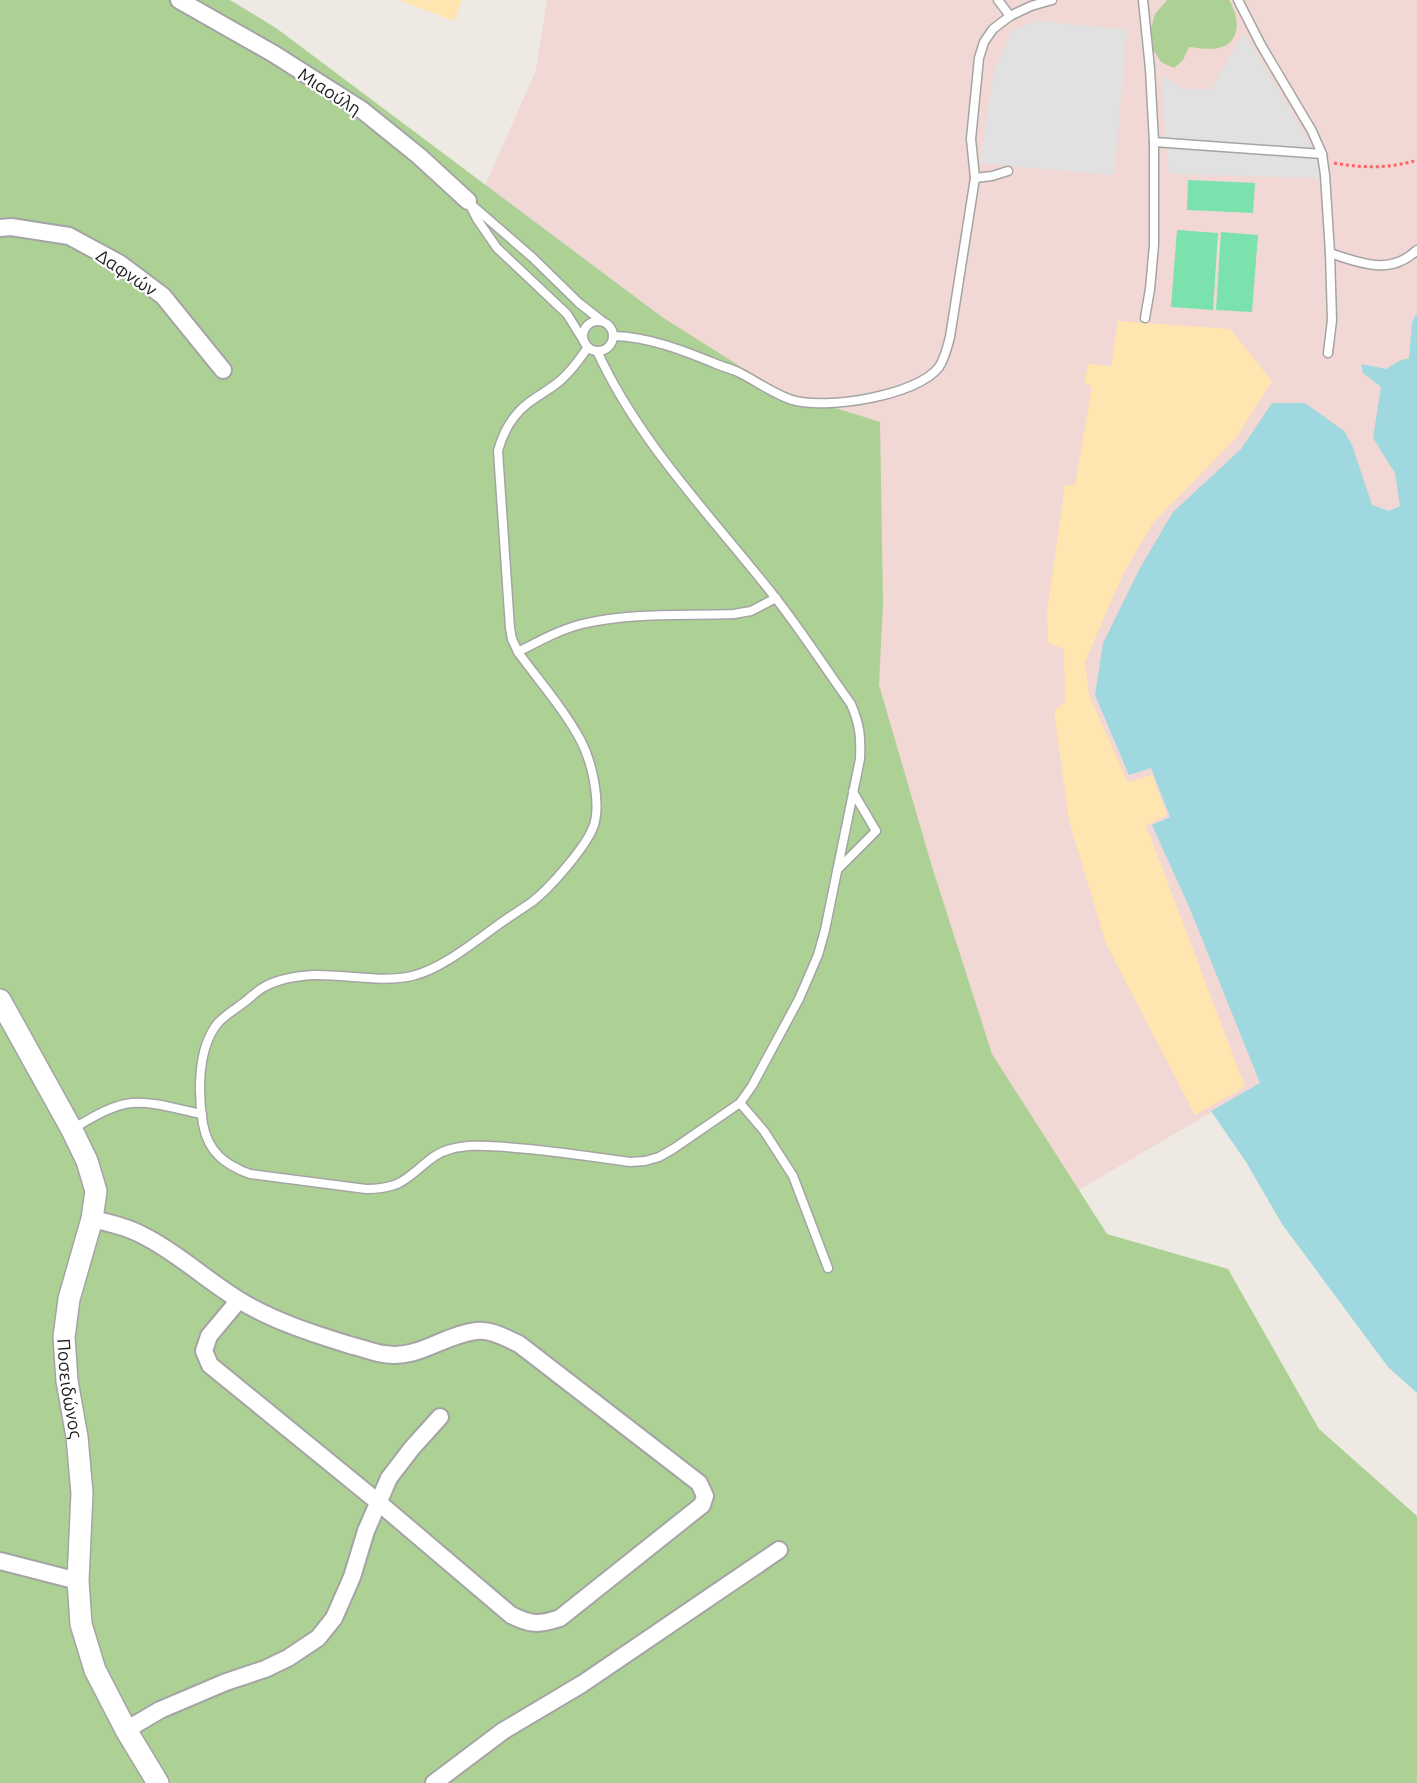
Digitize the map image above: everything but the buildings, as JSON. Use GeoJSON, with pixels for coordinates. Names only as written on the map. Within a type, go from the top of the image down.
{"type":"FeatureCollection","features":[{"type":"Feature","properties":{"kind":"street","name":"Μιαούλη"},"geometry":{"type":"LineString","coordinates":[[179,0],[273,54],[362,110],[419,156],[468,201]]}},
{"type":"Feature","properties":{"kind":"street","name":"Δαφνών"},"geometry":{"type":"LineString","coordinates":[[0,228],[11,227],[69,236],[119,263],[163,296],[223,370]]}},
{"type":"Feature","properties":{"kind":"street","name":"Ποσειδώνος"},"geometry":{"type":"LineString","coordinates":[[0,1000],[72,1130],[87,1161],[96,1191],[92,1219],[69,1299],[64,1337],[67,1381],[77,1437],[82,1493],[78,1581],[81,1624],[95,1670],[126,1730],[158,1783]]}},
{"type":"Feature","properties":{"kind":"street"},"geometry":{"type":"LineString","coordinates":[[92,1219],[111,1223],[143,1235],[239,1300],[295,1326],[336,1341],[384,1354],[402,1355],[421,1351],[477,1330],[498,1334],[519,1344],[699,1483],[705,1496],[702,1505],[560,1618],[544,1624],[527,1623],[511,1615],[378,1502],[210,1365],[204,1351],[209,1336],[239,1300]]}},
{"type":"Feature","properties":{"kind":"street"},"geometry":{"type":"LineString","coordinates":[[126,1730],[160,1710],[288,1658],[318,1638],[334,1618],[352,1577],[366,1531],[389,1478],[440,1417]]}},
{"type":"Feature","properties":{"kind":"street"},"geometry":{"type":"LineString","coordinates":[[434,1783],[503,1731],[582,1684],[779,1550]]}},
{"type":"Feature","properties":{"kind":"street"},"geometry":{"type":"LineString","coordinates":[[0,1561],[78,1581]]}},
{"type":"Feature","properties":{"kind":"lane"},"geometry":{"type":"LineString","coordinates":[[998,0],[1010,16]]}},
{"type":"Feature","properties":{"kind":"lane"},"geometry":{"type":"LineString","coordinates":[[614,336],[663,344],[740,373],[779,396],[812,404],[835,403],[885,394],[913,385],[928,377],[938,368],[945,355],[950,337],[975,178],[971,139],[979,58],[984,42],[993,29],[1010,16],[1031,6],[1052,0]]}},
{"type":"Feature","properties":{"kind":"lane"},"geometry":{"type":"LineString","coordinates":[[1143,0],[1154,142],[1154,245],[1145,318]]}},
{"type":"Feature","properties":{"kind":"lane"},"geometry":{"type":"LineString","coordinates":[[1238,0],[1312,131],[1323,158],[1330,253],[1332,320],[1329,352]]}},
{"type":"Feature","properties":{"kind":"lane"},"geometry":{"type":"LineString","coordinates":[[1154,142],[1323,158]]}},
{"type":"Feature","properties":{"kind":"lane"},"geometry":{"type":"LineString","coordinates":[[975,178],[1008,171]]}},
{"type":"Feature","properties":{"kind":"lane"},"geometry":{"type":"LineString","coordinates":[[468,201],[477,219],[498,248],[567,314],[586,345],[597,351],[627,407],[661,456],[776,598],[851,704],[858,720],[861,736],[860,759],[825,930],[810,977],[752,1086],[740,1103],[659,1157],[630,1162],[525,1149],[466,1146],[449,1149],[435,1155],[396,1185],[381,1189],[250,1174],[233,1168],[220,1158],[210,1143],[201,1114],[202,1059],[207,1042],[218,1023],[264,987],[285,979],[312,975],[393,978],[413,976],[434,968],[533,901],[585,844],[594,824],[597,800],[592,770],[582,743],[518,652],[512,639],[498,451],[503,434],[514,417],[562,379],[576,364],[586,345],[583,333],[585,328],[592,321],[602,321]]}},
{"type":"Feature","properties":{"kind":"lane"},"geometry":{"type":"LineString","coordinates":[[468,201],[533,258],[579,303],[611,326],[614,336],[611,345],[597,351]]}},
{"type":"Feature","properties":{"kind":"lane"},"geometry":{"type":"LineString","coordinates":[[1330,253],[1368,265],[1386,266],[1400,262],[1417,250]]}},
{"type":"Feature","properties":{"kind":"lane"},"geometry":{"type":"LineString","coordinates":[[518,652],[552,634],[581,624],[611,618],[734,614],[751,611],[776,598]]}},
{"type":"Feature","properties":{"kind":"lane"},"geometry":{"type":"LineString","coordinates":[[837,870],[876,831],[853,792]]}},
{"type":"Feature","properties":{"kind":"lane"},"geometry":{"type":"LineString","coordinates":[[72,1130],[110,1110],[130,1103],[150,1104],[201,1114]]}},
{"type":"Feature","properties":{"kind":"lane"},"geometry":{"type":"LineString","coordinates":[[740,1103],[764,1131],[793,1176],[828,1268]]}},
{"type":"Feature","properties":{"kind":"path"},"geometry":{"type":"LineString","coordinates":[[1323,158],[1343,165],[1383,167],[1417,160]]}},
{"type":"Feature","properties":{"kind":"shaded area"},"geometry":{"type":"Polygon","coordinates":[[[547,0],[1417,0],[1417,1024],[1261,1083],[1038,1214],[469,222],[536,70],[547,0]]]}},
{"type":"Feature","properties":{"kind":"shaded area"},"geometry":{"type":"Polygon","coordinates":[[[1039,21],[1127,30],[1114,175],[980,163],[994,71],[1012,30],[1039,21]]]}},
{"type":"Feature","properties":{"kind":"shaded area"},"geometry":{"type":"Polygon","coordinates":[[[1244,33],[1321,162],[1321,178],[1169,174],[1161,75],[1183,89],[1211,89],[1244,33]]]}},
{"type":"Feature","properties":{"kind":"green space"},"geometry":{"type":"Polygon","coordinates":[[[0,0],[230,0],[276,28],[662,317],[776,389],[880,422],[883,603],[879,685],[933,870],[992,1054],[1107,1234],[1228,1269],[1319,1429],[1417,1516],[1417,1783],[0,1783],[0,0]]]}},
{"type":"Feature","properties":{"kind":"green space"},"geometry":{"type":"Polygon","coordinates":[[[1167,0],[1229,0],[1237,21],[1232,41],[1218,48],[1189,47],[1183,60],[1174,68],[1161,62],[1152,48],[1151,28],[1155,14],[1167,0]]]}},
{"type":"Feature","properties":{"kind":"green space"},"geometry":{"type":"Polygon","coordinates":[[[1188,180],[1255,183],[1253,213],[1187,210],[1188,180]]]}},
{"type":"Feature","properties":{"kind":"green space"},"geometry":{"type":"Polygon","coordinates":[[[1177,230],[1218,233],[1213,310],[1171,307],[1177,230]]]}},
{"type":"Feature","properties":{"kind":"green space"},"geometry":{"type":"Polygon","coordinates":[[[1221,232],[1258,235],[1252,312],[1216,310],[1221,232]]]}},
{"type":"Feature","properties":{"kind":"sand"},"geometry":{"type":"Polygon","coordinates":[[[399,0],[462,0],[454,21],[399,0]]]}},
{"type":"Feature","properties":{"kind":"sand"},"geometry":{"type":"Polygon","coordinates":[[[1118,321],[1230,329],[1272,381],[1236,438],[1152,524],[1123,574],[1085,662],[1089,696],[1128,782],[1152,775],[1167,815],[1146,825],[1245,1087],[1195,1115],[1106,944],[1069,821],[1054,711],[1065,702],[1064,649],[1048,643],[1047,612],[1065,485],[1075,485],[1092,386],[1084,384],[1088,364],[1111,366],[1118,321]]]}},
{"type":"Feature","properties":{"kind":"water"},"geometry":{"type":"Polygon","coordinates":[[[1417,313],[1417,1393],[1388,1367],[1282,1224],[1246,1162],[1211,1111],[1260,1083],[1190,909],[1152,825],[1170,817],[1151,768],[1129,775],[1095,695],[1103,643],[1140,568],[1173,512],[1241,449],[1272,403],[1305,403],[1344,431],[1352,445],[1372,505],[1389,511],[1400,506],[1395,473],[1373,438],[1381,387],[1363,373],[1361,364],[1386,369],[1409,358],[1412,322],[1417,313]]]}}]}
